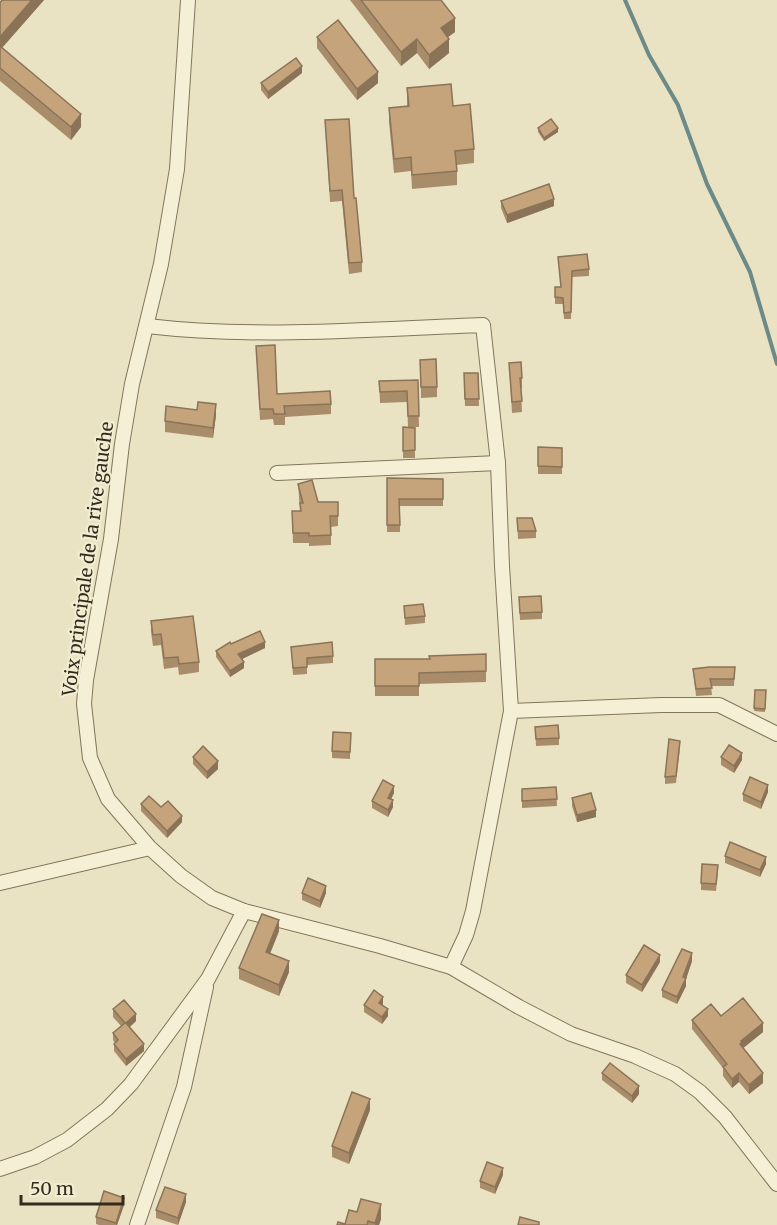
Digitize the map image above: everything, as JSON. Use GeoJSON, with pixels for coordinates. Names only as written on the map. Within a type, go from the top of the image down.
{"type":"FeatureCollection","features":[{"type":"Feature","properties":{"kind":"street","name":"Voix principale de la rive gauche"},"geometry":{"type":"LineString","coordinates":[[188,0],[177,169],[161,264],[132,384],[123,434],[111,540],[86,680],[84,704],[90,758],[108,799],[150,848],[181,876],[212,898],[244,911],[451,967],[571,1034],[635,1056],[675,1074],[700,1092],[725,1117],[777,1184]]}},
{"type":"Feature","properties":{"kind":"street"},"geometry":{"type":"LineString","coordinates":[[147,326],[200,332],[319,332],[483,325],[498,463],[511,711],[473,911],[466,935],[451,967]]}},
{"type":"Feature","properties":{"kind":"street"},"geometry":{"type":"LineString","coordinates":[[277,473],[498,463]]}},
{"type":"Feature","properties":{"kind":"street"},"geometry":{"type":"LineString","coordinates":[[511,711],[719,705],[777,734]]}},
{"type":"Feature","properties":{"kind":"street"},"geometry":{"type":"LineString","coordinates":[[0,883],[150,848]]}},
{"type":"Feature","properties":{"kind":"street"},"geometry":{"type":"LineString","coordinates":[[0,1169],[35,1157],[67,1140],[107,1109],[131,1084],[208,980],[244,911]]}},
{"type":"Feature","properties":{"kind":"street"},"geometry":{"type":"LineString","coordinates":[[137,1225],[184,1087],[208,980]]}},
{"type":"Feature","properties":{"kind":"building"},"geometry":{"type":"Polygon","coordinates":[[[2,0],[32,0],[0,37],[0,3],[2,0]]]}},
{"type":"Feature","properties":{"kind":"building"},"geometry":{"type":"Polygon","coordinates":[[[361,0],[441,0],[455,18],[441,28],[449,39],[429,55],[417,39],[401,52],[361,0]]]}},
{"type":"Feature","properties":{"kind":"building"},"geometry":{"type":"Polygon","coordinates":[[[338,20],[378,72],[357,89],[317,37],[338,20]]]}},
{"type":"Feature","properties":{"kind":"building"},"geometry":{"type":"Polygon","coordinates":[[[0,46],[81,114],[71,127],[0,68],[0,46]]]}},
{"type":"Feature","properties":{"kind":"building"},"geometry":{"type":"Polygon","coordinates":[[[296,58],[302,66],[268,92],[261,83],[296,58]]]}},
{"type":"Feature","properties":{"kind":"building"},"geometry":{"type":"Polygon","coordinates":[[[451,84],[453,106],[470,104],[474,149],[455,151],[457,171],[412,175],[411,157],[394,159],[389,108],[409,106],[407,88],[451,84]]]}},
{"type":"Feature","properties":{"kind":"building"},"geometry":{"type":"Polygon","coordinates":[[[349,119],[354,198],[356,198],[362,262],[349,263],[342,190],[330,191],[325,120],[349,119]]]}},
{"type":"Feature","properties":{"kind":"building"},"geometry":{"type":"Polygon","coordinates":[[[551,119],[558,128],[544,138],[538,128],[551,119]]]}},
{"type":"Feature","properties":{"kind":"building"},"geometry":{"type":"Polygon","coordinates":[[[549,184],[554,199],[507,215],[501,201],[549,184]]]}},
{"type":"Feature","properties":{"kind":"building"},"geometry":{"type":"Polygon","coordinates":[[[587,254],[589,269],[572,271],[571,312],[564,313],[563,298],[555,297],[555,287],[561,287],[558,257],[587,254]]]}},
{"type":"Feature","properties":{"kind":"building"},"geometry":{"type":"Polygon","coordinates":[[[275,345],[277,394],[330,391],[331,404],[284,406],[285,414],[274,414],[273,409],[260,409],[256,346],[275,345]]]}},
{"type":"Feature","properties":{"kind":"building"},"geometry":{"type":"Polygon","coordinates":[[[436,359],[437,387],[421,387],[420,360],[436,359]]]}},
{"type":"Feature","properties":{"kind":"building"},"geometry":{"type":"Polygon","coordinates":[[[521,362],[522,401],[512,402],[509,363],[521,362]]]}},
{"type":"Feature","properties":{"kind":"building"},"geometry":{"type":"Polygon","coordinates":[[[464,373],[478,373],[479,399],[465,399],[464,373]]]}},
{"type":"Feature","properties":{"kind":"building"},"geometry":{"type":"Polygon","coordinates":[[[418,380],[419,416],[408,416],[407,391],[380,392],[379,381],[418,380]]]}},
{"type":"Feature","properties":{"kind":"building"},"geometry":{"type":"Polygon","coordinates":[[[198,402],[216,404],[213,428],[165,421],[166,406],[197,410],[198,402]]]}},
{"type":"Feature","properties":{"kind":"building"},"geometry":{"type":"Polygon","coordinates":[[[403,427],[415,428],[415,450],[403,451],[403,427]]]}},
{"type":"Feature","properties":{"kind":"building"},"geometry":{"type":"Polygon","coordinates":[[[538,447],[562,448],[562,467],[538,466],[538,447]]]}},
{"type":"Feature","properties":{"kind":"building"},"geometry":{"type":"Polygon","coordinates":[[[387,478],[443,479],[443,499],[399,499],[400,525],[387,525],[387,478]]]}},
{"type":"Feature","properties":{"kind":"building"},"geometry":{"type":"Polygon","coordinates":[[[312,480],[318,502],[338,502],[338,516],[330,516],[331,535],[309,536],[309,533],[293,533],[292,511],[301,511],[300,503],[303,503],[298,484],[312,480]]]}},
{"type":"Feature","properties":{"kind":"building"},"geometry":{"type":"Polygon","coordinates":[[[517,518],[532,518],[536,531],[518,531],[517,518]]]}},
{"type":"Feature","properties":{"kind":"building"},"geometry":{"type":"Polygon","coordinates":[[[541,596],[542,612],[520,613],[519,597],[541,596]]]}},
{"type":"Feature","properties":{"kind":"building"},"geometry":{"type":"Polygon","coordinates":[[[423,604],[425,616],[405,618],[404,606],[423,604]]]}},
{"type":"Feature","properties":{"kind":"building"},"geometry":{"type":"Polygon","coordinates":[[[193,616],[199,662],[179,664],[178,657],[164,658],[161,634],[153,635],[151,621],[193,616]]]}},
{"type":"Feature","properties":{"kind":"building"},"geometry":{"type":"Polygon","coordinates":[[[260,631],[265,642],[238,654],[244,662],[230,671],[216,651],[230,642],[231,644],[260,631]]]}},
{"type":"Feature","properties":{"kind":"building"},"geometry":{"type":"Polygon","coordinates":[[[332,642],[333,656],[307,658],[307,667],[293,668],[291,647],[332,642]]]}},
{"type":"Feature","properties":{"kind":"building"},"geometry":{"type":"Polygon","coordinates":[[[486,654],[486,671],[419,673],[419,686],[375,686],[375,659],[430,659],[429,656],[486,654]]]}},
{"type":"Feature","properties":{"kind":"building"},"geometry":{"type":"Polygon","coordinates":[[[735,667],[734,679],[710,679],[712,688],[696,689],[693,669],[735,667]]]}},
{"type":"Feature","properties":{"kind":"building"},"geometry":{"type":"Polygon","coordinates":[[[755,690],[766,690],[765,709],[754,708],[755,690]]]}},
{"type":"Feature","properties":{"kind":"building"},"geometry":{"type":"Polygon","coordinates":[[[558,725],[559,738],[536,739],[535,727],[558,725]]]}},
{"type":"Feature","properties":{"kind":"building"},"geometry":{"type":"Polygon","coordinates":[[[333,732],[351,733],[350,752],[332,751],[333,732]]]}},
{"type":"Feature","properties":{"kind":"building"},"geometry":{"type":"Polygon","coordinates":[[[669,739],[680,741],[676,776],[665,777],[669,739]]]}},
{"type":"Feature","properties":{"kind":"building"},"geometry":{"type":"Polygon","coordinates":[[[729,745],[742,753],[734,766],[721,757],[729,745]]]}},
{"type":"Feature","properties":{"kind":"building"},"geometry":{"type":"Polygon","coordinates":[[[203,746],[218,761],[207,772],[193,757],[203,746]]]}},
{"type":"Feature","properties":{"kind":"building"},"geometry":{"type":"Polygon","coordinates":[[[750,777],[768,785],[761,802],[743,794],[750,777]]]}},
{"type":"Feature","properties":{"kind":"building"},"geometry":{"type":"Polygon","coordinates":[[[383,780],[394,786],[388,798],[393,800],[388,810],[372,801],[383,780]]]}},
{"type":"Feature","properties":{"kind":"building"},"geometry":{"type":"Polygon","coordinates":[[[556,787],[557,799],[522,801],[522,789],[556,787]]]}},
{"type":"Feature","properties":{"kind":"building"},"geometry":{"type":"Polygon","coordinates":[[[591,793],[596,810],[577,815],[572,798],[591,793]]]}},
{"type":"Feature","properties":{"kind":"building"},"geometry":{"type":"Polygon","coordinates":[[[149,796],[161,807],[168,801],[182,816],[167,831],[141,804],[149,796]]]}},
{"type":"Feature","properties":{"kind":"building"},"geometry":{"type":"Polygon","coordinates":[[[730,842],[766,857],[760,870],[725,856],[730,842]]]}},
{"type":"Feature","properties":{"kind":"building"},"geometry":{"type":"Polygon","coordinates":[[[702,864],[718,865],[716,884],[701,883],[702,864]]]}},
{"type":"Feature","properties":{"kind":"building"},"geometry":{"type":"Polygon","coordinates":[[[308,878],[326,886],[320,901],[302,893],[308,878]]]}},
{"type":"Feature","properties":{"kind":"building"},"geometry":{"type":"Polygon","coordinates":[[[262,914],[279,920],[266,952],[289,961],[279,985],[239,968],[262,914]]]}},
{"type":"Feature","properties":{"kind":"building"},"geometry":{"type":"Polygon","coordinates":[[[644,945],[660,955],[642,985],[626,975],[644,945]]]}},
{"type":"Feature","properties":{"kind":"building"},"geometry":{"type":"Polygon","coordinates":[[[682,949],[692,953],[683,977],[686,978],[677,997],[662,990],[682,949]]]}},
{"type":"Feature","properties":{"kind":"building"},"geometry":{"type":"Polygon","coordinates":[[[374,990],[383,997],[379,1003],[388,1009],[382,1017],[364,1005],[374,990]]]}},
{"type":"Feature","properties":{"kind":"building"},"geometry":{"type":"Polygon","coordinates":[[[743,998],[763,1023],[740,1044],[763,1073],[749,1085],[739,1073],[732,1079],[723,1067],[727,1064],[692,1020],[711,1004],[721,1016],[743,998]]]}},
{"type":"Feature","properties":{"kind":"building"},"geometry":{"type":"Polygon","coordinates":[[[124,1000],[136,1014],[126,1023],[144,1044],[126,1059],[114,1044],[118,1040],[113,1033],[125,1023],[113,1009],[124,1000]]]}},
{"type":"Feature","properties":{"kind":"building"},"geometry":{"type":"Polygon","coordinates":[[[610,1063],[639,1086],[632,1096],[602,1073],[610,1063]]]}},
{"type":"Feature","properties":{"kind":"building"},"geometry":{"type":"Polygon","coordinates":[[[352,1092],[370,1099],[349,1153],[332,1146],[352,1092]]]}},
{"type":"Feature","properties":{"kind":"building"},"geometry":{"type":"Polygon","coordinates":[[[487,1162],[503,1168],[495,1187],[480,1181],[487,1162]]]}},
{"type":"Feature","properties":{"kind":"building"},"geometry":{"type":"Polygon","coordinates":[[[165,1187],[186,1194],[178,1218],[156,1210],[165,1187]]]}},
{"type":"Feature","properties":{"kind":"building"},"geometry":{"type":"Polygon","coordinates":[[[104,1191],[124,1198],[116,1223],[96,1217],[104,1191]]]}},
{"type":"Feature","properties":{"kind":"building"},"geometry":{"type":"Polygon","coordinates":[[[361,1199],[381,1204],[375,1223],[368,1221],[367,1225],[337,1225],[338,1222],[345,1224],[349,1210],[357,1212],[361,1199]]]}},
{"type":"Feature","properties":{"kind":"building"},"geometry":{"type":"Polygon","coordinates":[[[520,1217],[539,1222],[539,1225],[518,1225],[520,1217]]]}},
{"type":"Feature","properties":{"kind":"waterway"},"geometry":{"type":"LineString","coordinates":[[625,0],[649,55],[678,105],[707,184],[750,272],[777,364]]}}]}
